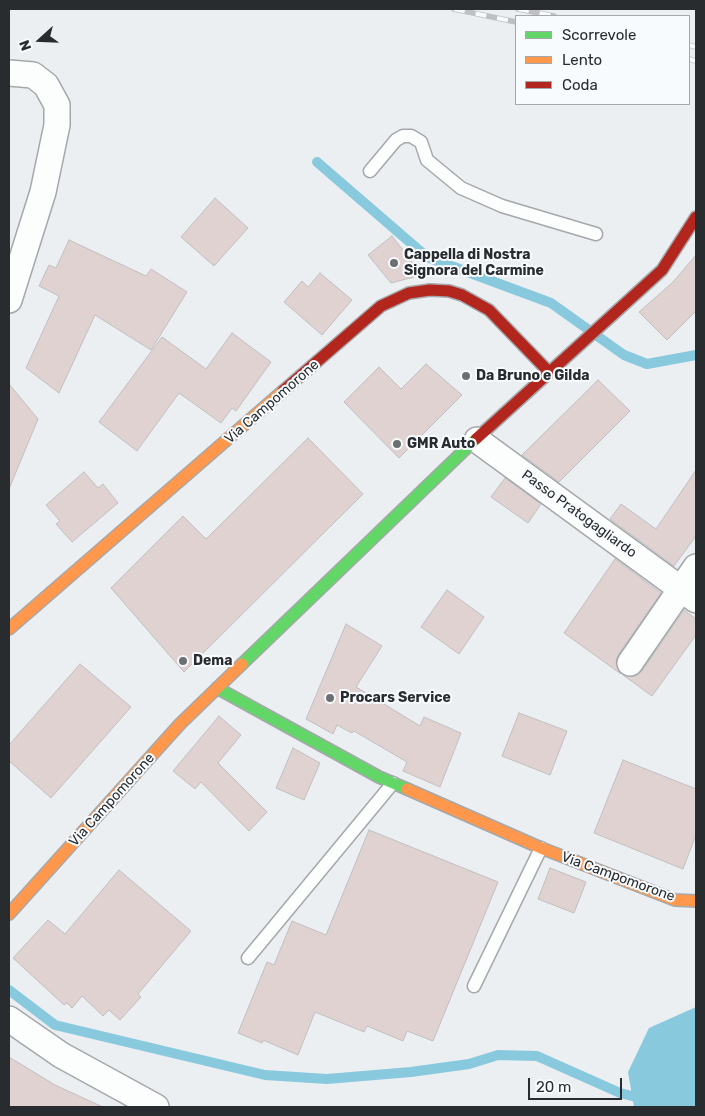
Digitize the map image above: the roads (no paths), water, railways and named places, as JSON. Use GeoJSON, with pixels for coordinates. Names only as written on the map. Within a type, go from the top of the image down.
{"type":"FeatureCollection","features":[{"type":"Feature","properties":{"kind":"street"},"geometry":{"type":"LineString","coordinates":[[9,73],[33,75],[46,85],[57,105],[57,125],[43,192],[9,300]]}},
{"type":"Feature","properties":{"kind":"street","name":"Via Campomorone"},"geometry":{"type":"LineString","coordinates":[[9,914],[180,724],[549,372],[662,270],[696,217]]}},
{"type":"Feature","properties":{"kind":"street","name":"Via Campomorone"},"geometry":{"type":"LineString","coordinates":[[9,629],[381,306],[408,292],[449,291],[462,295],[488,310],[549,372]]}},
{"type":"Feature","properties":{"kind":"street","name":"Passo Pratogagliardo"},"geometry":{"type":"LineString","coordinates":[[477,440],[689,595]]}},
{"type":"Feature","properties":{"kind":"street"},"geometry":{"type":"LineString","coordinates":[[630,663],[689,595],[696,567]]}},
{"type":"Feature","properties":{"kind":"street","name":"Via Campomorone"},"geometry":{"type":"LineString","coordinates":[[217,688],[393,783],[541,848],[675,900],[696,901]]}},
{"type":"Feature","properties":{"kind":"street"},"geometry":{"type":"LineString","coordinates":[[9,1019],[61,1056],[156,1107]]}},
{"type":"Feature","properties":{"kind":"lane"},"geometry":{"type":"LineString","coordinates":[[370,171],[396,140],[403,136],[411,136],[421,142],[427,160],[461,188],[502,206],[596,234]]}},
{"type":"Feature","properties":{"kind":"lane"},"geometry":{"type":"LineString","coordinates":[[248,958],[393,783]]}},
{"type":"Feature","properties":{"kind":"lane"},"geometry":{"type":"LineString","coordinates":[[474,986],[541,848]]}},
{"type":"Feature","properties":{"kind":"water"},"geometry":{"type":"Polygon","coordinates":[[[696,1007],[696,1107],[634,1107],[628,1072],[649,1028],[696,1007]]]}},
{"type":"Feature","properties":{"kind":"waterway"},"geometry":{"type":"LineString","coordinates":[[317,162],[427,257],[551,303],[624,355],[647,364],[696,355]]}},
{"type":"Feature","properties":{"kind":"waterway"},"geometry":{"type":"LineString","coordinates":[[9,990],[55,1025],[265,1075],[327,1079],[411,1072],[469,1064],[498,1055],[537,1056],[620,1093],[644,1099]]}},
{"type":"Feature","properties":{"kind":"railway"},"geometry":{"type":"LineString","coordinates":[[454,9],[515,22]]}},
{"type":"Feature","properties":{"kind":"railway"},"geometry":{"type":"LineString","coordinates":[[518,9],[549,15]]}},
{"type":"Feature","properties":{"kind":"railway"},"geometry":{"type":"LineString","coordinates":[[690,45],[696,47]]}},
{"type":"Feature","properties":{"kind":"railway"},"geometry":{"type":"LineString","coordinates":[[690,59],[696,61]]}},
{"type":"Feature","properties":{"kind":"place","name":"Cappella di Nostra Signora del Carmine"},"geometry":{"type":"Point","coordinates":[394,263]}},
{"type":"Feature","properties":{"kind":"place","name":"Da Bruno e Gilda"},"geometry":{"type":"Point","coordinates":[466,376]}},
{"type":"Feature","properties":{"kind":"place","name":"GMR Auto"},"geometry":{"type":"Point","coordinates":[397,444]}},
{"type":"Feature","properties":{"kind":"place","name":"Dema"},"geometry":{"type":"Point","coordinates":[183,661]}},
{"type":"Feature","properties":{"kind":"place","name":"Procars Service"},"geometry":{"type":"Point","coordinates":[330,698]}}]}
